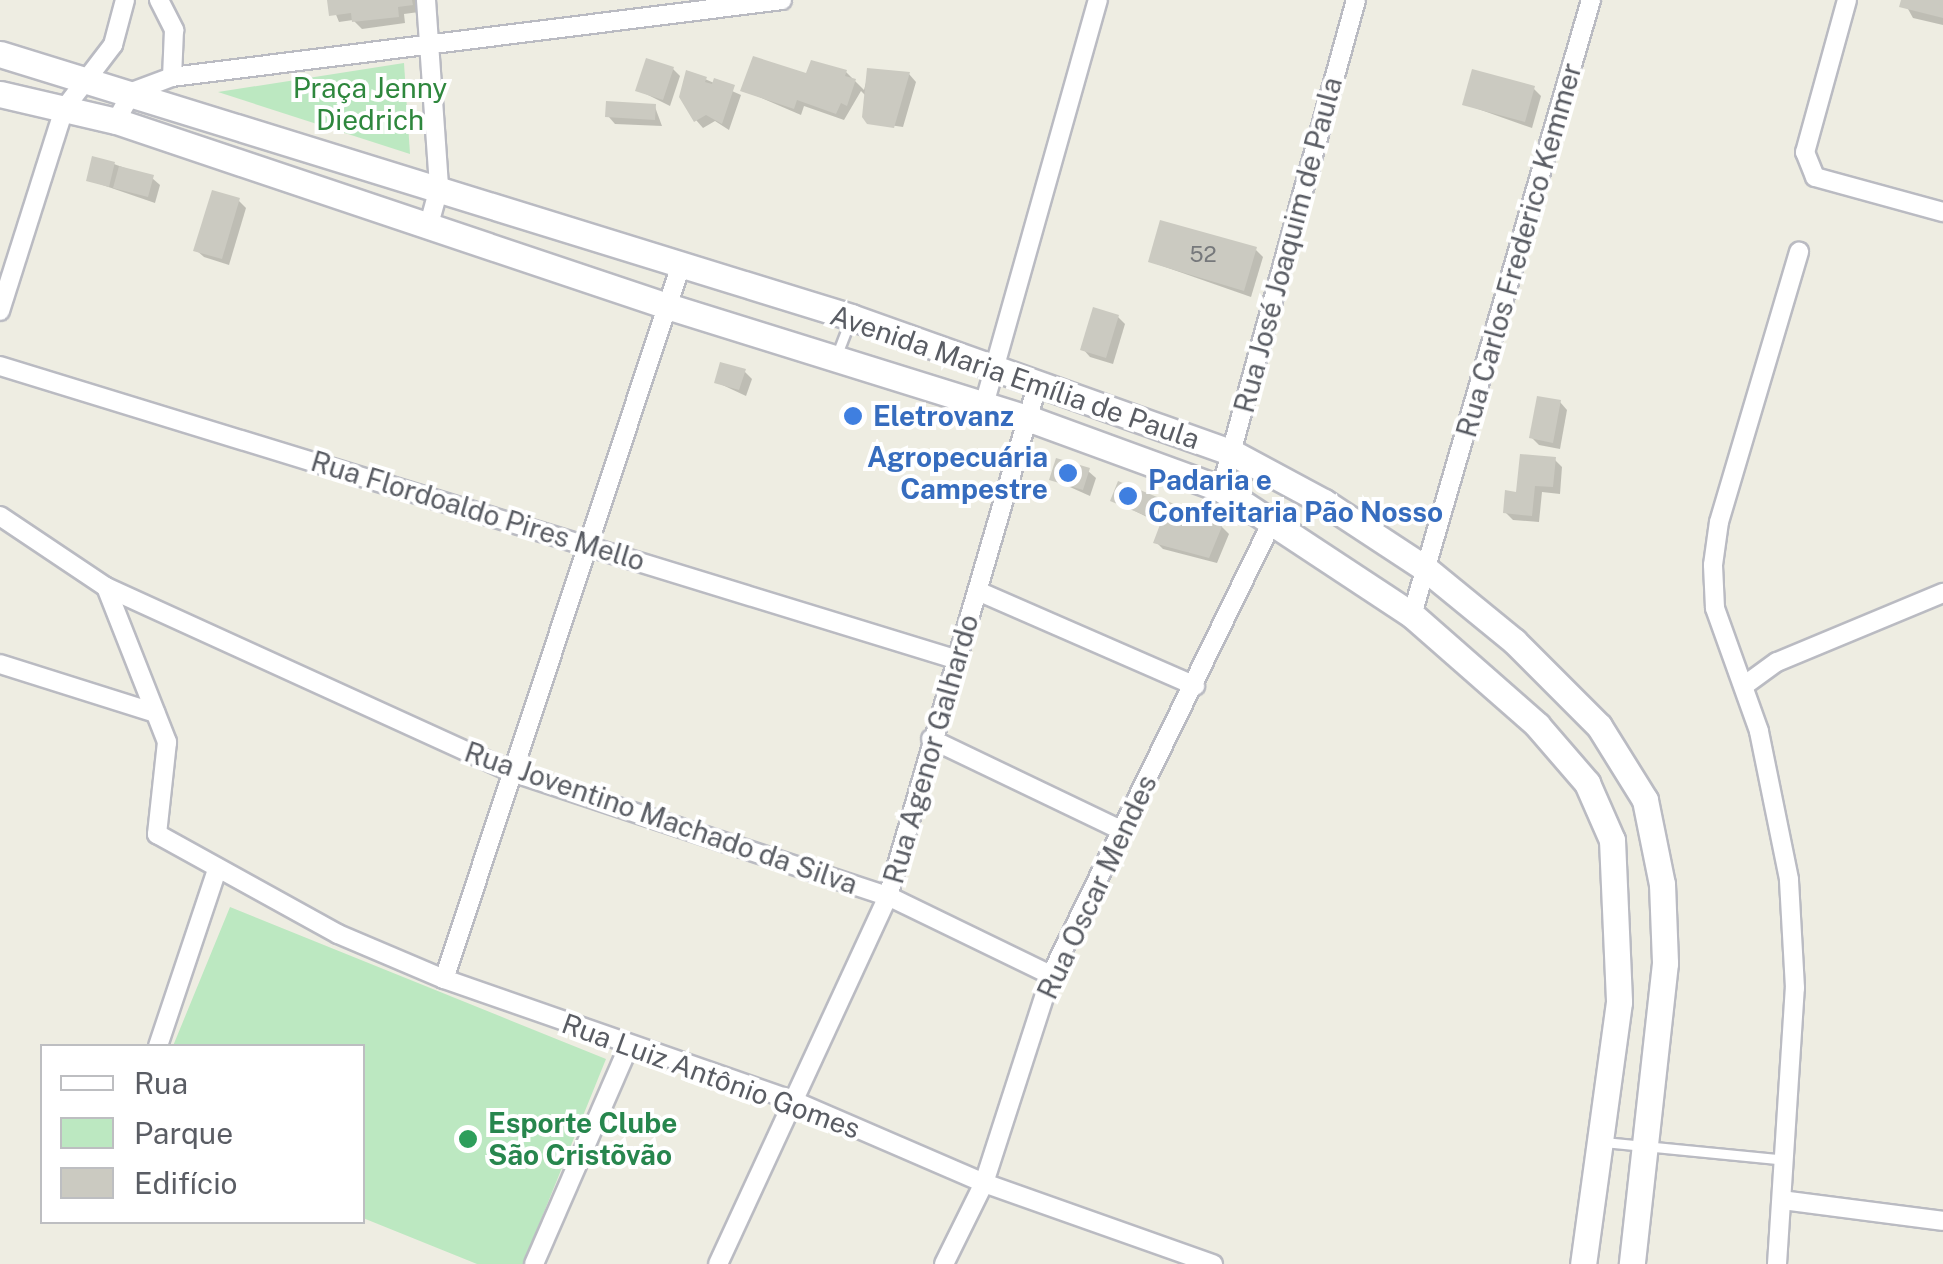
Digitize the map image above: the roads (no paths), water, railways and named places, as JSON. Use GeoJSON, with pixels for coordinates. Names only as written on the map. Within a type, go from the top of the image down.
{"type":"FeatureCollection","features":[{"type":"Feature","properties":{"kind":"main road","name":"Avenida Maria Emília de Paula"},"geometry":{"type":"LineString","coordinates":[[0,54],[88,77],[851,317],[1231,452],[1324,502],[1426,569],[1514,641],[1600,726],[1645,800],[1662,884],[1665,963],[1632,1264]]}},
{"type":"Feature","properties":{"kind":"main road","name":"Avenida Maria Emília de Paula"},"geometry":{"type":"LineString","coordinates":[[0,94],[116,121],[667,306],[1030,418],[1220,489],[1273,520],[1412,615],[1537,725],[1587,784],[1612,840],[1619,1002],[1583,1264]]}},
{"type":"Feature","properties":{"kind":"street"},"geometry":{"type":"LineString","coordinates":[[0,311],[64,109],[113,44],[125,0]]}},
{"type":"Feature","properties":{"kind":"street"},"geometry":{"type":"LineString","coordinates":[[160,0],[174,30],[172,77]]}},
{"type":"Feature","properties":{"kind":"street"},"geometry":{"type":"LineString","coordinates":[[426,0],[439,188],[428,228]]}},
{"type":"Feature","properties":{"kind":"street"},"geometry":{"type":"LineString","coordinates":[[116,121],[132,92],[172,77],[782,0]]}},
{"type":"Feature","properties":{"kind":"street"},"geometry":{"type":"LineString","coordinates":[[984,406],[1098,0]]}},
{"type":"Feature","properties":{"kind":"street","name":"Rua José Joaquim de Paula"},"geometry":{"type":"LineString","coordinates":[[1220,489],[1356,0]]}},
{"type":"Feature","properties":{"kind":"street","name":"Rua Carlos Frederico Kemmer"},"geometry":{"type":"LineString","coordinates":[[1412,615],[1591,0]]}},
{"type":"Feature","properties":{"kind":"street"},"geometry":{"type":"LineString","coordinates":[[1847,0],[1806,152],[1814,177],[1943,212]]}},
{"type":"Feature","properties":{"kind":"street"},"geometry":{"type":"LineString","coordinates":[[1777,1264],[1795,988],[1789,880],[1771,778],[1745,684],[1725,647],[1713,565],[1720,522],[1799,252]]}},
{"type":"Feature","properties":{"kind":"street"},"geometry":{"type":"LineString","coordinates":[[444,979],[509,772],[681,265]]}},
{"type":"Feature","properties":{"kind":"street","name":"Rua Flordoaldo Pires Mello"},"geometry":{"type":"LineString","coordinates":[[0,366],[956,659]]}},
{"type":"Feature","properties":{"kind":"street","name":"Rua Agenor Galhardo"},"geometry":{"type":"LineString","coordinates":[[718,1264],[888,896],[930,739],[978,591],[1037,386]]}},
{"type":"Feature","properties":{"kind":"street","name":"Rua Joventino Machado da Silva"},"geometry":{"type":"LineString","coordinates":[[0,516],[106,587],[509,772],[888,896],[1050,974]]}},
{"type":"Feature","properties":{"kind":"street","name":"Rua Oscar Mendes"},"geometry":{"type":"LineString","coordinates":[[944,1264],[984,1183],[1050,974],[1195,686],[1273,520]]}},
{"type":"Feature","properties":{"kind":"street"},"geometry":{"type":"LineString","coordinates":[[106,587],[155,713]]}},
{"type":"Feature","properties":{"kind":"street"},"geometry":{"type":"LineString","coordinates":[[978,591],[1195,686]]}},
{"type":"Feature","properties":{"kind":"street"},"geometry":{"type":"LineString","coordinates":[[1745,684],[1777,662],[1943,592]]}},
{"type":"Feature","properties":{"kind":"street"},"geometry":{"type":"LineString","coordinates":[[0,664],[155,713]]}},
{"type":"Feature","properties":{"kind":"street","name":"Rua Luiz Antônio Gomes"},"geometry":{"type":"LineString","coordinates":[[155,713],[167,742],[157,834],[338,934],[444,979],[792,1100],[984,1183],[1213,1264]]}},
{"type":"Feature","properties":{"kind":"street"},"geometry":{"type":"LineString","coordinates":[[930,739],[1120,830]]}},
{"type":"Feature","properties":{"kind":"street"},"geometry":{"type":"LineString","coordinates":[[159,1044],[217,870]]}},
{"type":"Feature","properties":{"kind":"street"},"geometry":{"type":"LineString","coordinates":[[534,1264],[629,1046]]}},
{"type":"Feature","properties":{"kind":"street"},"geometry":{"type":"LineString","coordinates":[[1782,1200],[1943,1221]]}},
{"type":"Feature","properties":{"kind":"lane"},"geometry":{"type":"LineString","coordinates":[[835,360],[851,317]]}},
{"type":"Feature","properties":{"kind":"lane"},"geometry":{"type":"LineString","coordinates":[[1600,1142],[1785,1160]]}},
{"type":"Feature","properties":{"kind":"place","name":"Eletrovanz"},"geometry":{"type":"Point","coordinates":[853,416]}},
{"type":"Feature","properties":{"kind":"place","name":"Agropecuária Campestre"},"geometry":{"type":"Point","coordinates":[1068,473]}},
{"type":"Feature","properties":{"kind":"place","name":"Padaria e Confeitaria Pão Nosso"},"geometry":{"type":"Point","coordinates":[1128,496]}},
{"type":"Feature","properties":{"kind":"place","name":"Esporte Clube São Cristõvão"},"geometry":{"type":"Point","coordinates":[468,1139]}},
{"type":"Feature","properties":{"kind":"park label","name":"Praça Jenny Diedrich"},"geometry":{"type":"Point","coordinates":[370,104]}}]}
